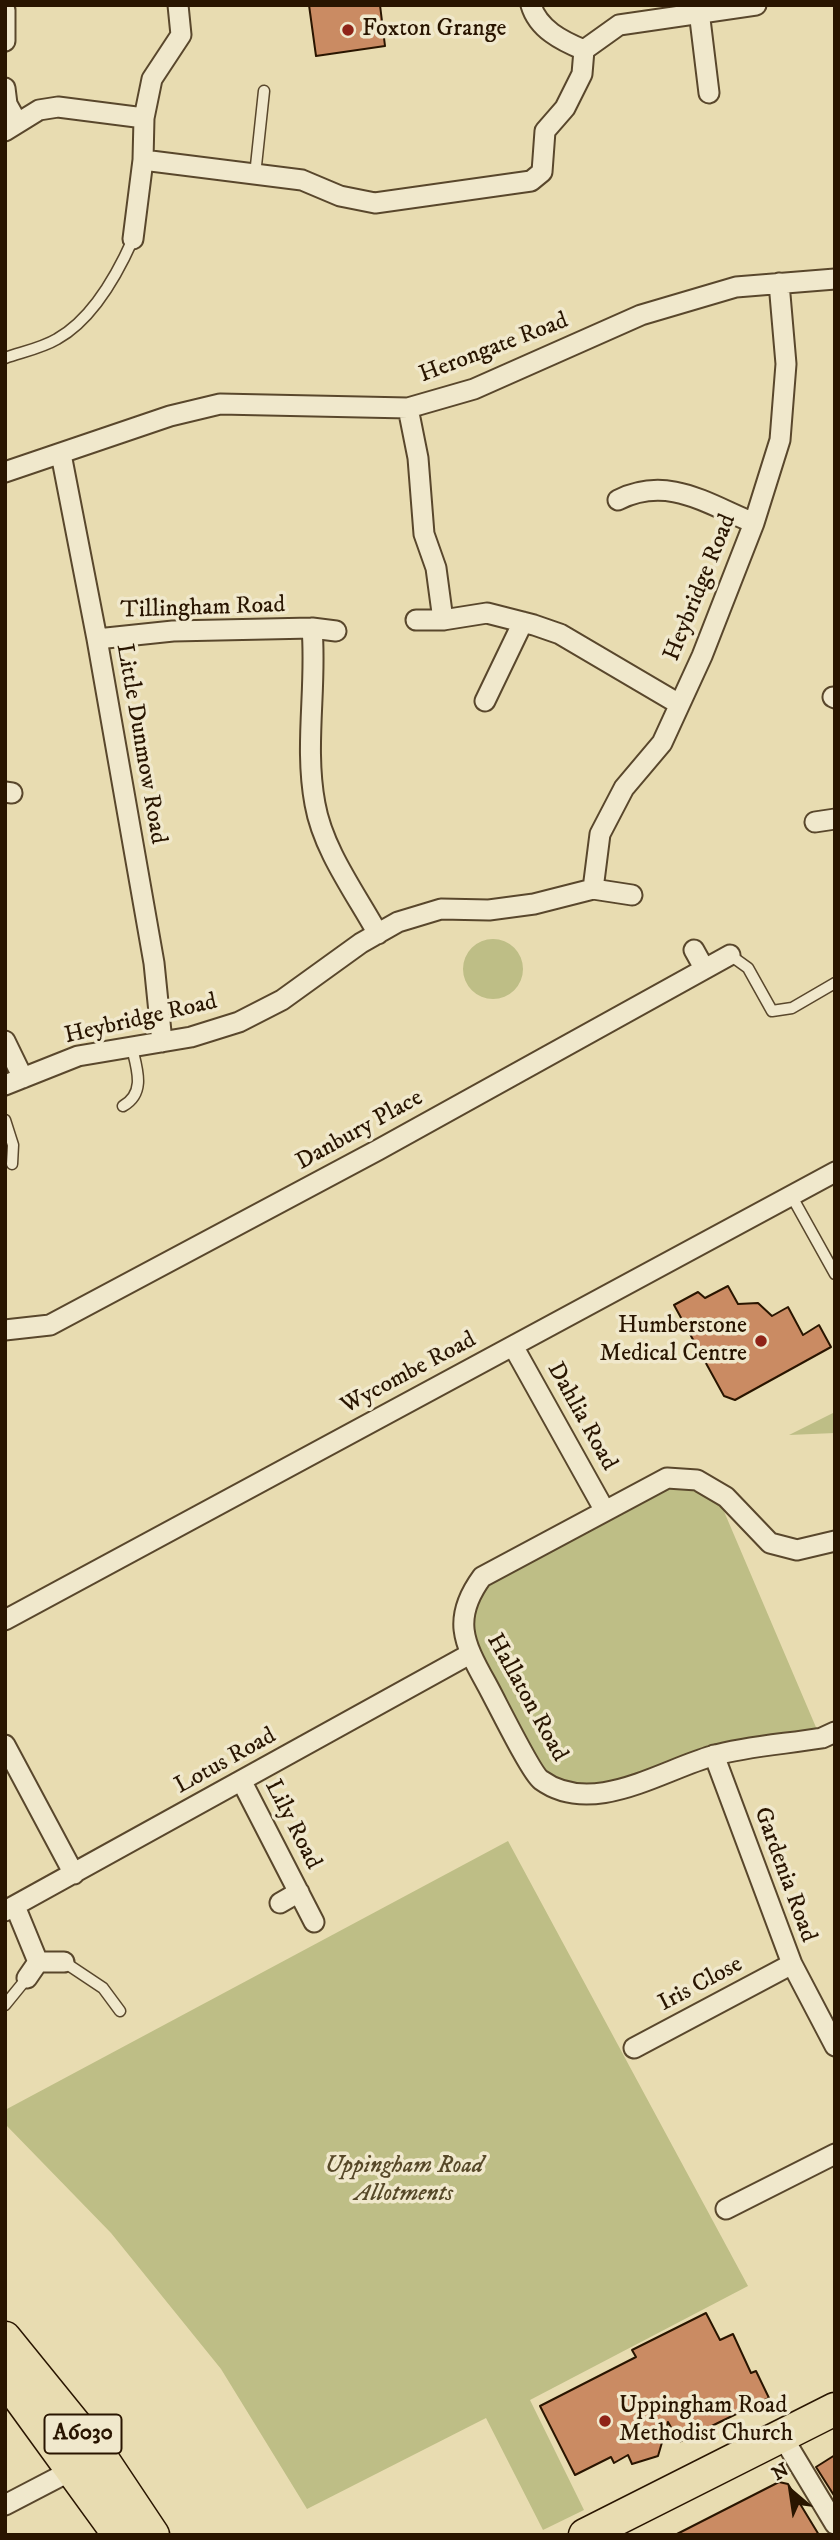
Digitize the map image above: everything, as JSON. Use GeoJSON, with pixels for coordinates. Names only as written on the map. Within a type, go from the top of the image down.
{"type":"FeatureCollection","features":[{"type":"Feature","properties":{"kind":"highway","name":"A6030"},"geometry":{"type":"LineString","coordinates":[[5,2338],[99,2454],[153,2535]]}},
{"type":"Feature","properties":{"kind":"highway"},"geometry":{"type":"LineString","coordinates":[[5,2378],[119,2535]]}},
{"type":"Feature","properties":{"kind":"highway"},"geometry":{"type":"LineString","coordinates":[[603,2531],[835,2409]]}},
{"type":"Feature","properties":{"kind":"street"},"geometry":{"type":"LineString","coordinates":[[133,239],[143,160],[144,118],[152,79],[181,34],[178,5]]}},
{"type":"Feature","properties":{"kind":"street"},"geometry":{"type":"LineString","coordinates":[[531,5],[534,17],[562,41],[584,50]]}},
{"type":"Feature","properties":{"kind":"street"},"geometry":{"type":"LineString","coordinates":[[143,160],[302,180],[340,196],[375,203],[531,181],[542,172],[545,131],[565,107],[582,74],[584,50],[619,25],[699,11],[756,5]]}},
{"type":"Feature","properties":{"kind":"street"},"geometry":{"type":"LineString","coordinates":[[5,10],[5,41]]}},
{"type":"Feature","properties":{"kind":"street"},"geometry":{"type":"LineString","coordinates":[[699,11],[709,93]]}},
{"type":"Feature","properties":{"kind":"street"},"geometry":{"type":"LineString","coordinates":[[5,88],[11,126],[39,110],[58,107],[144,118]]}},
{"type":"Feature","properties":{"kind":"street","name":"Herongate Road"},"geometry":{"type":"LineString","coordinates":[[5,472],[170,416],[220,404],[408,408],[474,389],[641,315],[736,286],[835,279]]}},
{"type":"Feature","properties":{"kind":"street","name":"Heybridge Road"},"geometry":{"type":"LineString","coordinates":[[593,889],[600,834],[624,788],[662,743],[702,656],[754,523],[780,440],[786,364],[779,283]]}},
{"type":"Feature","properties":{"kind":"street"},"geometry":{"type":"LineString","coordinates":[[408,408],[418,458],[424,534],[436,568],[443,620]]}},
{"type":"Feature","properties":{"kind":"street","name":"Little Dunmow Road"},"geometry":{"type":"LineString","coordinates":[[61,454],[154,962],[162,1042]]}},
{"type":"Feature","properties":{"kind":"street"},"geometry":{"type":"LineString","coordinates":[[618,500],[635,492],[666,488],[754,523]]}},
{"type":"Feature","properties":{"kind":"street"},"geometry":{"type":"LineString","coordinates":[[416,620],[443,620],[487,613],[523,622],[560,634],[680,704]]}},
{"type":"Feature","properties":{"kind":"street"},"geometry":{"type":"LineString","coordinates":[[485,701],[523,622]]}},
{"type":"Feature","properties":{"kind":"street","name":"Tillingham Road"},"geometry":{"type":"LineString","coordinates":[[97,639],[173,631],[312,628],[336,631]]}},
{"type":"Feature","properties":{"kind":"street","name":"Tillingham Road"},"geometry":{"type":"LineString","coordinates":[[312,628],[314,654],[310,712],[315,805],[335,858],[378,934]]}},
{"type":"Feature","properties":{"kind":"street","name":"Heybridge Road"},"geometry":{"type":"LineString","coordinates":[[14,1082],[78,1056],[162,1042],[239,1022],[282,1000],[398,922],[441,909],[489,910],[534,904],[593,889],[632,895]]}},
{"type":"Feature","properties":{"kind":"street","name":"Danbury Place"},"geometry":{"type":"LineString","coordinates":[[5,1330],[50,1325],[377,1150],[699,959],[730,955]]}},
{"type":"Feature","properties":{"kind":"street"},"geometry":{"type":"LineString","coordinates":[[5,1041],[14,1082]]}},
{"type":"Feature","properties":{"kind":"street","name":"Wycombe Road"},"geometry":{"type":"LineString","coordinates":[[5,1620],[835,1172]]}},
{"type":"Feature","properties":{"kind":"street","name":"Dahlia Road"},"geometry":{"type":"LineString","coordinates":[[513,1346],[605,1511]]}},
{"type":"Feature","properties":{"kind":"street","name":"Hallaton Road"},"geometry":{"type":"LineString","coordinates":[[835,1541],[797,1550],[770,1543],[726,1497],[697,1480],[667,1478],[482,1577],[467,1597],[462,1625],[470,1654],[539,1779],[566,1792],[604,1794],[714,1755],[822,1738],[835,1732]]}},
{"type":"Feature","properties":{"kind":"street","name":"Lotus Road"},"geometry":{"type":"LineString","coordinates":[[10,1909],[470,1654]]}},
{"type":"Feature","properties":{"kind":"street"},"geometry":{"type":"LineString","coordinates":[[5,1745],[75,1874]]}},
{"type":"Feature","properties":{"kind":"street","name":"Gardenia Road"},"geometry":{"type":"LineString","coordinates":[[714,1755],[792,1964],[835,2046]]}},
{"type":"Feature","properties":{"kind":"street","name":"Lily Road"},"geometry":{"type":"LineString","coordinates":[[242,1782],[314,1922]]}},
{"type":"Feature","properties":{"kind":"street","name":"Lily Road"},"geometry":{"type":"LineString","coordinates":[[280,1903],[299,1892]]}},
{"type":"Feature","properties":{"kind":"street"},"geometry":{"type":"LineString","coordinates":[[10,1909],[33,1970],[64,1962]]}},
{"type":"Feature","properties":{"kind":"street","name":"Iris Close"},"geometry":{"type":"LineString","coordinates":[[634,2048],[792,1964]]}},
{"type":"Feature","properties":{"kind":"street"},"geometry":{"type":"LineString","coordinates":[[726,2209],[835,2154]]}},
{"type":"Feature","properties":{"kind":"street"},"geometry":{"type":"LineString","coordinates":[[782,2437],[835,2524]]}},
{"type":"Feature","properties":{"kind":"street"},"geometry":{"type":"LineString","coordinates":[[5,2505],[73,2471],[99,2454]]}},
{"type":"Feature","properties":{"kind":"lane"},"geometry":{"type":"LineString","coordinates":[[255,175],[264,91]]}},
{"type":"Feature","properties":{"kind":"lane"},"geometry":{"type":"LineString","coordinates":[[5,358],[54,341],[68,332],[115,277],[133,239]]}},
{"type":"Feature","properties":{"kind":"lane"},"geometry":{"type":"LineString","coordinates":[[730,955],[748,968],[772,1011],[792,1008],[835,983]]}},
{"type":"Feature","properties":{"kind":"lane"},"geometry":{"type":"LineString","coordinates":[[123,1106],[132,1100],[137,1090],[138,1076],[132,1048]]}},
{"type":"Feature","properties":{"kind":"lane"},"geometry":{"type":"LineString","coordinates":[[5,1120],[13,1145],[12,1164]]}},
{"type":"Feature","properties":{"kind":"lane"},"geometry":{"type":"LineString","coordinates":[[791,1195],[835,1274]]}},
{"type":"Feature","properties":{"kind":"lane"},"geometry":{"type":"LineString","coordinates":[[64,1962],[103,1988],[120,2011]]}},
{"type":"Feature","properties":{"kind":"lane"},"geometry":{"type":"LineString","coordinates":[[5,2005],[33,1970]]}},
{"type":"Feature","properties":{"kind":"green space"},"geometry":{"type":"Polygon","coordinates":[[[493,939],[505,941],[518,952],[523,969],[521,981],[510,994],[493,999],[481,997],[468,986],[463,969],[465,957],[476,944],[493,939]]]}},
{"type":"Feature","properties":{"kind":"green space"},"geometry":{"type":"Polygon","coordinates":[[[835,1412],[835,1433],[789,1435],[835,1412]]]}},
{"type":"Feature","properties":{"kind":"green space"},"geometry":{"type":"Polygon","coordinates":[[[668,1485],[694,1486],[720,1502],[818,1732],[604,1787],[566,1787],[543,1774],[476,1652],[468,1624],[486,1582],[668,1485]]]}},
{"type":"Feature","properties":{"kind":"green space","name":"Uppingham Road Allotments"},"geometry":{"type":"Polygon","coordinates":[[[508,1841],[748,2286],[530,2400],[584,2510],[543,2530],[486,2418],[307,2509],[221,2369],[111,2233],[5,2124],[5,2110],[508,1841]]]}},
{"type":"Feature","properties":{"kind":"building","name":"Foxton Grange"},"geometry":{"type":"Polygon","coordinates":[[[309,5],[380,5],[385,46],[316,56],[309,5]]]}},
{"type":"Feature","properties":{"kind":"building","name":"Humberstone Medical Centre"},"geometry":{"type":"Polygon","coordinates":[[[728,1286],[738,1304],[758,1303],[772,1316],[788,1307],[803,1335],[819,1325],[831,1347],[735,1400],[724,1396],[674,1305],[698,1292],[705,1298],[728,1286]]]}},
{"type":"Feature","properties":{"kind":"building"},"geometry":{"type":"Polygon","coordinates":[[[706,2313],[720,2340],[733,2334],[751,2373],[756,2371],[769,2398],[679,2442],[668,2422],[658,2456],[632,2464],[628,2455],[614,2463],[611,2457],[575,2475],[540,2406],[636,2357],[632,2350],[706,2313]]]}},
{"type":"Feature","properties":{"kind":"building"},"geometry":{"type":"Polygon","coordinates":[[[835,2455],[835,2497],[816,2467],[835,2455]]]}},
{"type":"Feature","properties":{"kind":"building"},"geometry":{"type":"Polygon","coordinates":[[[779,2482],[788,2484],[819,2535],[675,2535],[779,2482]]]}},
{"type":"Feature","properties":{"kind":"place","name":"Foxton Grange"},"geometry":{"type":"Point","coordinates":[348,30]}},
{"type":"Feature","properties":{"kind":"place","name":"Humberstone Medical Centre"},"geometry":{"type":"Point","coordinates":[761,1341]}},
{"type":"Feature","properties":{"kind":"place","name":"Uppingham Road Methodist Church"},"geometry":{"type":"Point","coordinates":[605,2421]}}]}
